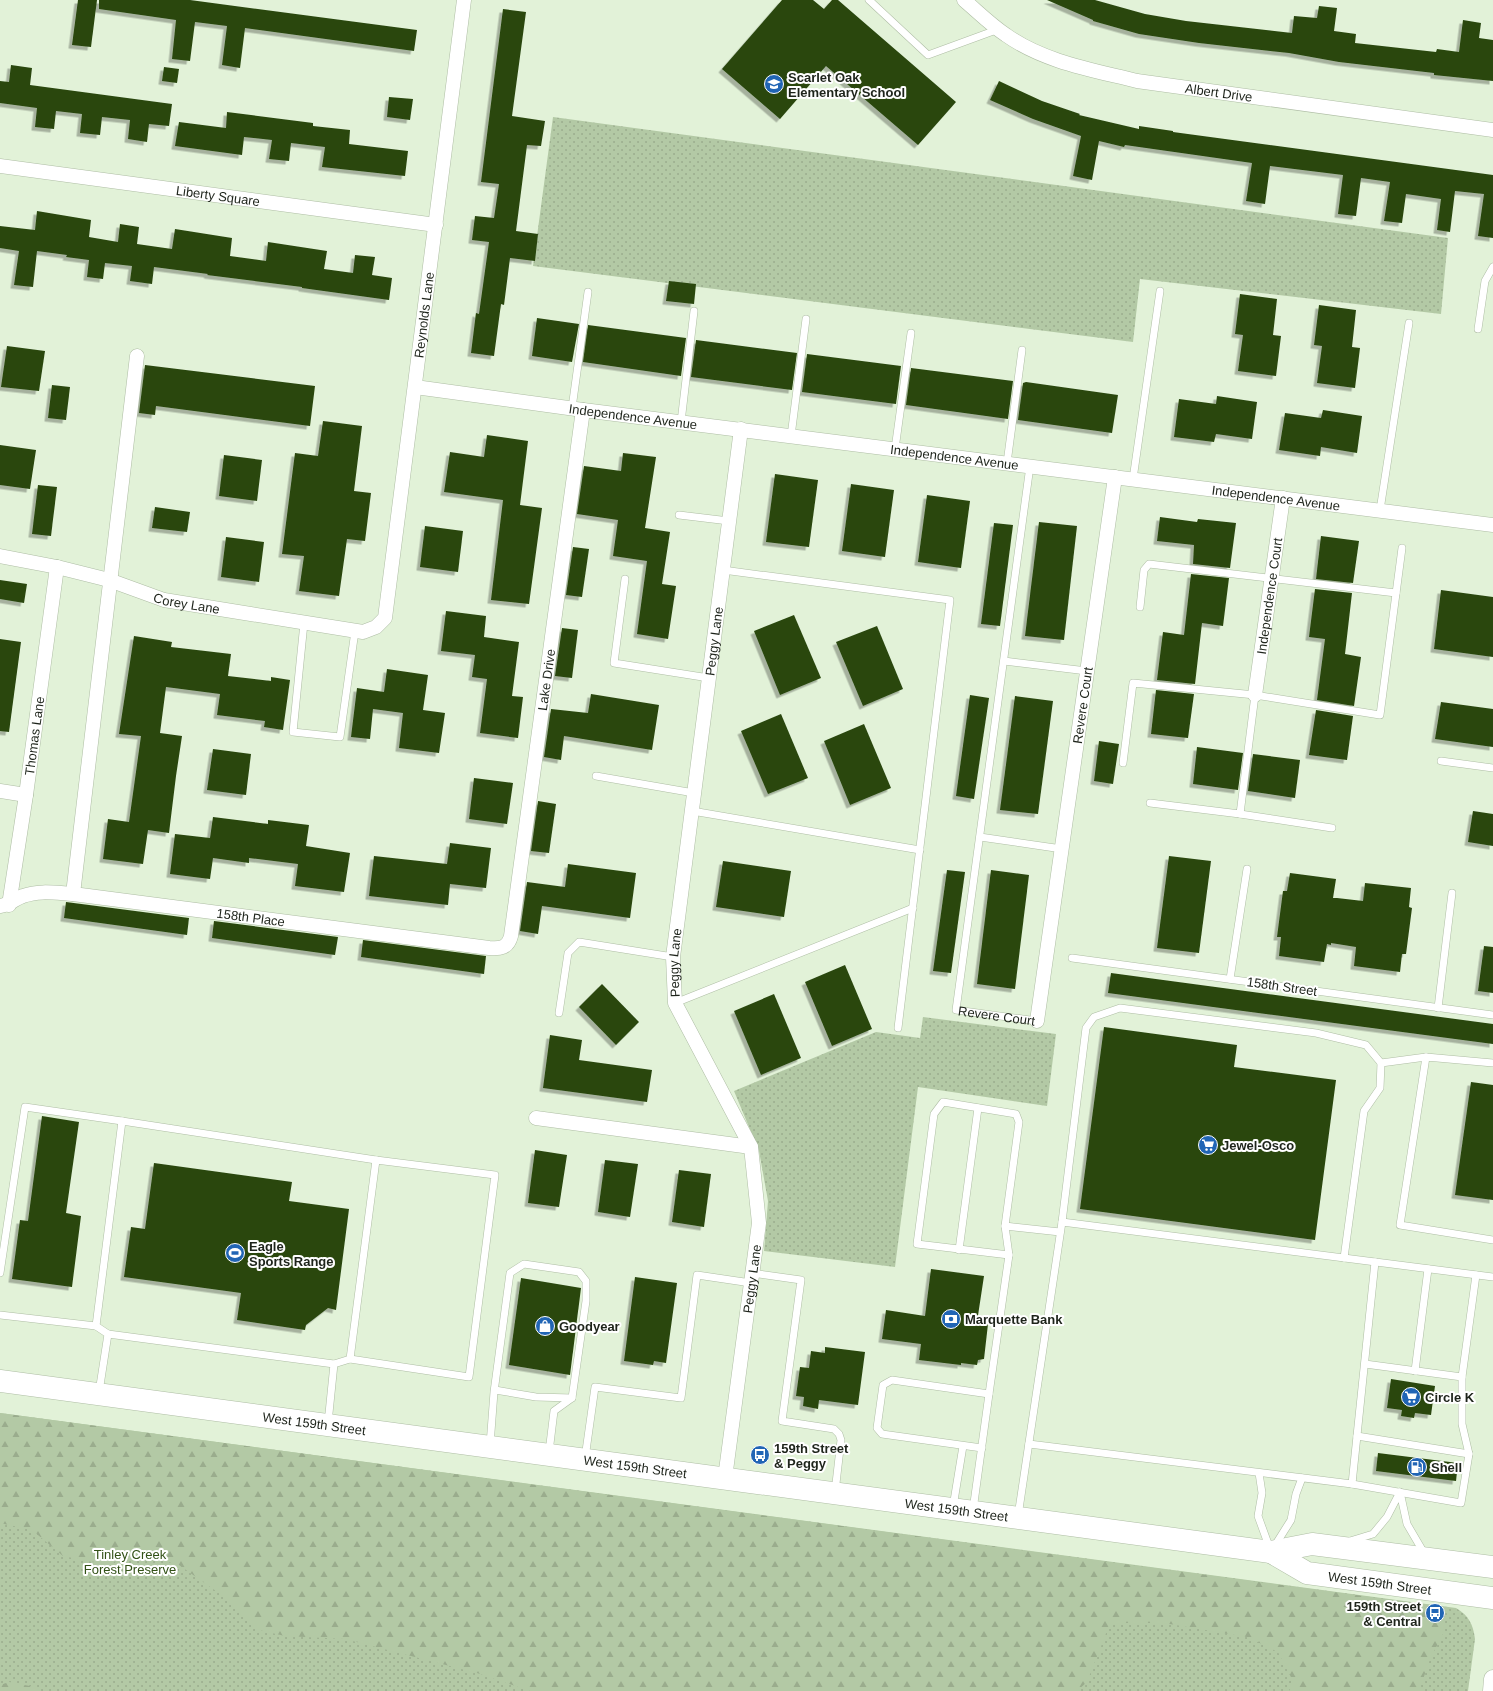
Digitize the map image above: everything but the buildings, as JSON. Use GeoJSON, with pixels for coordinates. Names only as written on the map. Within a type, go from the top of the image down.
{"type":"FeatureCollection","features":[{"type":"Feature","properties":{"kind":"main road","name":"West 159th Street"},"geometry":{"type":"LineString","coordinates":[[0,1381],[1271,1552],[1312,1544],[1493,1567]]}},
{"type":"Feature","properties":{"kind":"main road","name":"West 159th Street"},"geometry":{"type":"LineString","coordinates":[[1271,1552],[1308,1573],[1493,1598]]}},
{"type":"Feature","properties":{"kind":"street","name":"Reynolds Lane"},"geometry":{"type":"LineString","coordinates":[[376,627],[385,618],[387,606],[464,0]]}},
{"type":"Feature","properties":{"kind":"street","name":"Albert Drive"},"geometry":{"type":"LineString","coordinates":[[964,0],[1007,36],[1046,57],[1137,81],[1493,130]]}},
{"type":"Feature","properties":{"kind":"street","name":"Liberty Square"},"geometry":{"type":"LineString","coordinates":[[0,166],[436,225]]}},
{"type":"Feature","properties":{"kind":"street"},"geometry":{"type":"LineString","coordinates":[[73,894],[109,580],[137,356]]}},
{"type":"Feature","properties":{"kind":"street","name":"Independence Avenue"},"geometry":{"type":"LineString","coordinates":[[416,387],[741,430],[1493,525]]}},
{"type":"Feature","properties":{"kind":"street","name":"Lake Drive"},"geometry":{"type":"LineString","coordinates":[[504,947],[509,943],[511,936],[578,409]]}},
{"type":"Feature","properties":{"kind":"street","name":"Peggy Lane"},"geometry":{"type":"LineString","coordinates":[[725,1478],[759,1223],[751,1147],[675,1003],[673,957],[741,430]]}},
{"type":"Feature","properties":{"kind":"street","name":"Revere Court"},"geometry":{"type":"LineString","coordinates":[[1037,1021],[1115,477]]}},
{"type":"Feature","properties":{"kind":"street","name":"Independence Court"},"geometry":{"type":"LineString","coordinates":[[1255,695],[1283,498]]}},
{"type":"Feature","properties":{"kind":"street","name":"Corey Lane"},"geometry":{"type":"LineString","coordinates":[[0,556],[56,567],[109,580],[164,600],[355,631],[363,632],[376,627]]}},
{"type":"Feature","properties":{"kind":"street","name":"Thomas Lane"},"geometry":{"type":"LineString","coordinates":[[5,905],[26,795],[56,567]]}},
{"type":"Feature","properties":{"kind":"street"},"geometry":{"type":"LineString","coordinates":[[0,791],[26,795]]}},
{"type":"Feature","properties":{"kind":"street","name":"158th Place"},"geometry":{"type":"LineString","coordinates":[[5,905],[22,896],[43,892],[73,894],[497,949],[504,947]]}},
{"type":"Feature","properties":{"kind":"street"},"geometry":{"type":"LineString","coordinates":[[536,1118],[751,1147]]}},
{"type":"Feature","properties":{"kind":"street"},"geometry":{"type":"LineString","coordinates":[[1492,1691],[1493,1679]]}},
{"type":"Feature","properties":{"kind":"lane"},"geometry":{"type":"LineString","coordinates":[[869,0],[928,55],[998,29]]}},
{"type":"Feature","properties":{"kind":"lane"},"geometry":{"type":"LineString","coordinates":[[1478,329],[1485,281],[1493,267]]}},
{"type":"Feature","properties":{"kind":"lane"},"geometry":{"type":"LineString","coordinates":[[578,409],[588,292]]}},
{"type":"Feature","properties":{"kind":"lane"},"geometry":{"type":"LineString","coordinates":[[1133,479],[1160,292]]}},
{"type":"Feature","properties":{"kind":"lane"},"geometry":{"type":"LineString","coordinates":[[680,422],[694,310]]}},
{"type":"Feature","properties":{"kind":"lane"},"geometry":{"type":"LineString","coordinates":[[791,436],[806,319]]}},
{"type":"Feature","properties":{"kind":"lane"},"geometry":{"type":"LineString","coordinates":[[1380,510],[1409,322]]}},
{"type":"Feature","properties":{"kind":"lane"},"geometry":{"type":"LineString","coordinates":[[895,449],[911,333]]}},
{"type":"Feature","properties":{"kind":"lane"},"geometry":{"type":"LineString","coordinates":[[1007,463],[1022,350]]}},
{"type":"Feature","properties":{"kind":"lane","name":"Revere Court"},"geometry":{"type":"LineString","coordinates":[[1030,466],[956,1010],[1037,1021]]}},
{"type":"Feature","properties":{"kind":"lane"},"geometry":{"type":"LineString","coordinates":[[679,515],[729,521]]}},
{"type":"Feature","properties":{"kind":"lane"},"geometry":{"type":"LineString","coordinates":[[1123,764],[1133,682],[1255,695],[1380,715],[1402,548]]}},
{"type":"Feature","properties":{"kind":"lane"},"geometry":{"type":"LineString","coordinates":[[1140,607],[1144,570],[1149,564],[1396,593]]}},
{"type":"Feature","properties":{"kind":"lane"},"geometry":{"type":"LineString","coordinates":[[723,570],[950,600],[898,1028]]}},
{"type":"Feature","properties":{"kind":"lane"},"geometry":{"type":"LineString","coordinates":[[624,579],[614,662],[709,678]]}},
{"type":"Feature","properties":{"kind":"lane"},"geometry":{"type":"LineString","coordinates":[[304,623],[293,732],[340,737],[355,631]]}},
{"type":"Feature","properties":{"kind":"lane"},"geometry":{"type":"LineString","coordinates":[[1004,661],[1087,671]]}},
{"type":"Feature","properties":{"kind":"lane"},"geometry":{"type":"LineString","coordinates":[[1240,814],[1255,695]]}},
{"type":"Feature","properties":{"kind":"lane"},"geometry":{"type":"LineString","coordinates":[[1441,761],[1493,768]]}},
{"type":"Feature","properties":{"kind":"lane"},"geometry":{"type":"LineString","coordinates":[[596,776],[694,793]]}},
{"type":"Feature","properties":{"kind":"lane"},"geometry":{"type":"LineString","coordinates":[[1150,803],[1240,814],[1332,828]]}},
{"type":"Feature","properties":{"kind":"lane"},"geometry":{"type":"LineString","coordinates":[[692,811],[920,850]]}},
{"type":"Feature","properties":{"kind":"lane"},"geometry":{"type":"LineString","coordinates":[[980,837],[1062,849]]}},
{"type":"Feature","properties":{"kind":"lane"},"geometry":{"type":"LineString","coordinates":[[1230,979],[1247,869]]}},
{"type":"Feature","properties":{"kind":"lane"},"geometry":{"type":"LineString","coordinates":[[1438,1008],[1452,893]]}},
{"type":"Feature","properties":{"kind":"lane"},"geometry":{"type":"LineString","coordinates":[[675,1003],[913,908]]}},
{"type":"Feature","properties":{"kind":"lane"},"geometry":{"type":"LineString","coordinates":[[559,1013],[568,953],[579,942],[673,957]]}},
{"type":"Feature","properties":{"kind":"lane","name":"158th Street"},"geometry":{"type":"LineString","coordinates":[[1072,958],[1493,1015]]}},
{"type":"Feature","properties":{"kind":"lane"},"geometry":{"type":"LineString","coordinates":[[1018,1518],[1062,1222],[1086,1028],[1094,1017],[1120,1008],[1316,1033],[1366,1045],[1381,1062],[1380,1088],[1364,1111],[1344,1258]]}},
{"type":"Feature","properties":{"kind":"lane"},"geometry":{"type":"LineString","coordinates":[[1381,1062],[1426,1057],[1493,1064]]}},
{"type":"Feature","properties":{"kind":"lane"},"geometry":{"type":"LineString","coordinates":[[1426,1057],[1400,1225],[1493,1240]]}},
{"type":"Feature","properties":{"kind":"lane"},"geometry":{"type":"LineString","coordinates":[[963,1511],[982,1448],[1009,1255],[1005,1226],[1019,1122],[1016,1114],[943,1102],[934,1114],[917,1244],[1009,1255]]}},
{"type":"Feature","properties":{"kind":"lane"},"geometry":{"type":"LineString","coordinates":[[0,1273],[25,1107],[376,1160],[495,1175],[469,1377],[350,1359],[334,1364],[108,1334],[96,1326],[0,1315]]}},
{"type":"Feature","properties":{"kind":"lane"},"geometry":{"type":"LineString","coordinates":[[959,1250],[978,1108]]}},
{"type":"Feature","properties":{"kind":"lane"},"geometry":{"type":"LineString","coordinates":[[96,1326],[122,1121]]}},
{"type":"Feature","properties":{"kind":"lane"},"geometry":{"type":"LineString","coordinates":[[350,1359],[376,1160]]}},
{"type":"Feature","properties":{"kind":"lane"},"geometry":{"type":"LineString","coordinates":[[1062,1222],[1493,1277]]}},
{"type":"Feature","properties":{"kind":"lane"},"geometry":{"type":"LineString","coordinates":[[1005,1226],[1060,1232]]}},
{"type":"Feature","properties":{"kind":"lane"},"geometry":{"type":"LineString","coordinates":[[1352,1484],[1375,1262]]}},
{"type":"Feature","properties":{"kind":"lane"},"geometry":{"type":"LineString","coordinates":[[490,1447],[495,1390],[510,1273],[524,1264],[579,1272],[586,1280],[586,1301],[572,1398],[554,1411],[549,1455]]}},
{"type":"Feature","properties":{"kind":"lane"},"geometry":{"type":"LineString","coordinates":[[1415,1371],[1428,1269]]}},
{"type":"Feature","properties":{"kind":"lane"},"geometry":{"type":"LineString","coordinates":[[585,1460],[595,1387],[681,1398],[697,1275],[801,1280],[782,1421],[834,1429],[839,1434],[841,1440],[835,1494]]}},
{"type":"Feature","properties":{"kind":"lane"},"geometry":{"type":"LineString","coordinates":[[1029,1444],[1352,1484],[1461,1503],[1469,1454],[1462,1424],[1462,1377],[1476,1275]]}},
{"type":"Feature","properties":{"kind":"lane"},"geometry":{"type":"LineString","coordinates":[[98,1394],[108,1334]]}},
{"type":"Feature","properties":{"kind":"lane"},"geometry":{"type":"LineString","coordinates":[[328,1425],[334,1364]]}},
{"type":"Feature","properties":{"kind":"lane"},"geometry":{"type":"LineString","coordinates":[[1365,1364],[1462,1377]]}},
{"type":"Feature","properties":{"kind":"lane"},"geometry":{"type":"LineString","coordinates":[[982,1448],[882,1434],[877,1428],[883,1384],[892,1380],[989,1394]]}},
{"type":"Feature","properties":{"kind":"lane"},"geometry":{"type":"LineString","coordinates":[[495,1390],[536,1397],[572,1398]]}},
{"type":"Feature","properties":{"kind":"lane"},"geometry":{"type":"LineString","coordinates":[[1357,1436],[1469,1454]]}},
{"type":"Feature","properties":{"kind":"lane"},"geometry":{"type":"LineString","coordinates":[[963,1446],[963,1511]]}},
{"type":"Feature","properties":{"kind":"lane"},"geometry":{"type":"LineString","coordinates":[[1259,1473],[1262,1492],[1258,1516],[1271,1552]]}},
{"type":"Feature","properties":{"kind":"lane"},"geometry":{"type":"LineString","coordinates":[[1271,1552],[1291,1520],[1296,1494],[1302,1478]]}},
{"type":"Feature","properties":{"kind":"lane"},"geometry":{"type":"LineString","coordinates":[[1336,1546],[1373,1534],[1387,1517],[1400,1492]]}},
{"type":"Feature","properties":{"kind":"lane"},"geometry":{"type":"LineString","coordinates":[[1400,1492],[1407,1524],[1422,1551],[1432,1559]]}},
{"type":"Feature","properties":{"kind":"green space"},"geometry":{"type":"Polygon","coordinates":[[[553,117],[1448,238],[1441,314],[1140,279],[1133,342],[533,266],[553,117]]]}},
{"type":"Feature","properties":{"kind":"green space"},"geometry":{"type":"Polygon","coordinates":[[[923,1017],[1056,1034],[1047,1106],[918,1087],[895,1267],[764,1251],[768,1201],[759,1151],[734,1091],[876,1032],[920,1038],[923,1017]]]}},
{"type":"Feature","properties":{"kind":"green space","name":"Tinley Creek Forest Preserve"},"geometry":{"type":"Polygon","coordinates":[[[0,1413],[1456,1608],[1470,1621],[1475,1639],[1468,1691],[0,1691],[0,1413]]]}},
{"type":"Feature","properties":{"kind":"green space","name":"Tinley Creek Forest Preserve"},"geometry":{"type":"Polygon","coordinates":[[[0,1413],[1445,1607],[1445,1630],[1430,1659],[1419,1691],[1289,1691],[1294,1683],[1278,1652],[1247,1637],[1164,1623],[1110,1623],[1087,1682],[1077,1691],[530,1691],[477,1673],[345,1639],[285,1636],[259,1630],[233,1603],[179,1565],[140,1554],[107,1565],[63,1556],[32,1530],[0,1523],[0,1413]]]}},
{"type":"Feature","properties":{"kind":"green space"},"geometry":{"type":"Polygon","coordinates":[[[9,1682],[35,1687],[41,1691],[0,1691],[0,1685],[9,1682]]]}},
{"type":"Feature","properties":{"kind":"place","name":"Scarlet Oak Elementary School"},"geometry":{"type":"Point","coordinates":[774,84]}},
{"type":"Feature","properties":{"kind":"place","name":"Jewel-Osco"},"geometry":{"type":"Point","coordinates":[1208,1145]}},
{"type":"Feature","properties":{"kind":"place","name":"Eagle Sports Range"},"geometry":{"type":"Point","coordinates":[235,1253]}},
{"type":"Feature","properties":{"kind":"place","name":"Marquette Bank"},"geometry":{"type":"Point","coordinates":[951,1319]}},
{"type":"Feature","properties":{"kind":"place","name":"Goodyear"},"geometry":{"type":"Point","coordinates":[545,1326]}},
{"type":"Feature","properties":{"kind":"place","name":"Circle K"},"geometry":{"type":"Point","coordinates":[1411,1397]}},
{"type":"Feature","properties":{"kind":"place","name":"159th Street & Peggy"},"geometry":{"type":"Point","coordinates":[760,1455]}},
{"type":"Feature","properties":{"kind":"place","name":"Shell"},"geometry":{"type":"Point","coordinates":[1417,1467]}},
{"type":"Feature","properties":{"kind":"place","name":"159th Street & Central"},"geometry":{"type":"Point","coordinates":[1435,1613]}}]}
